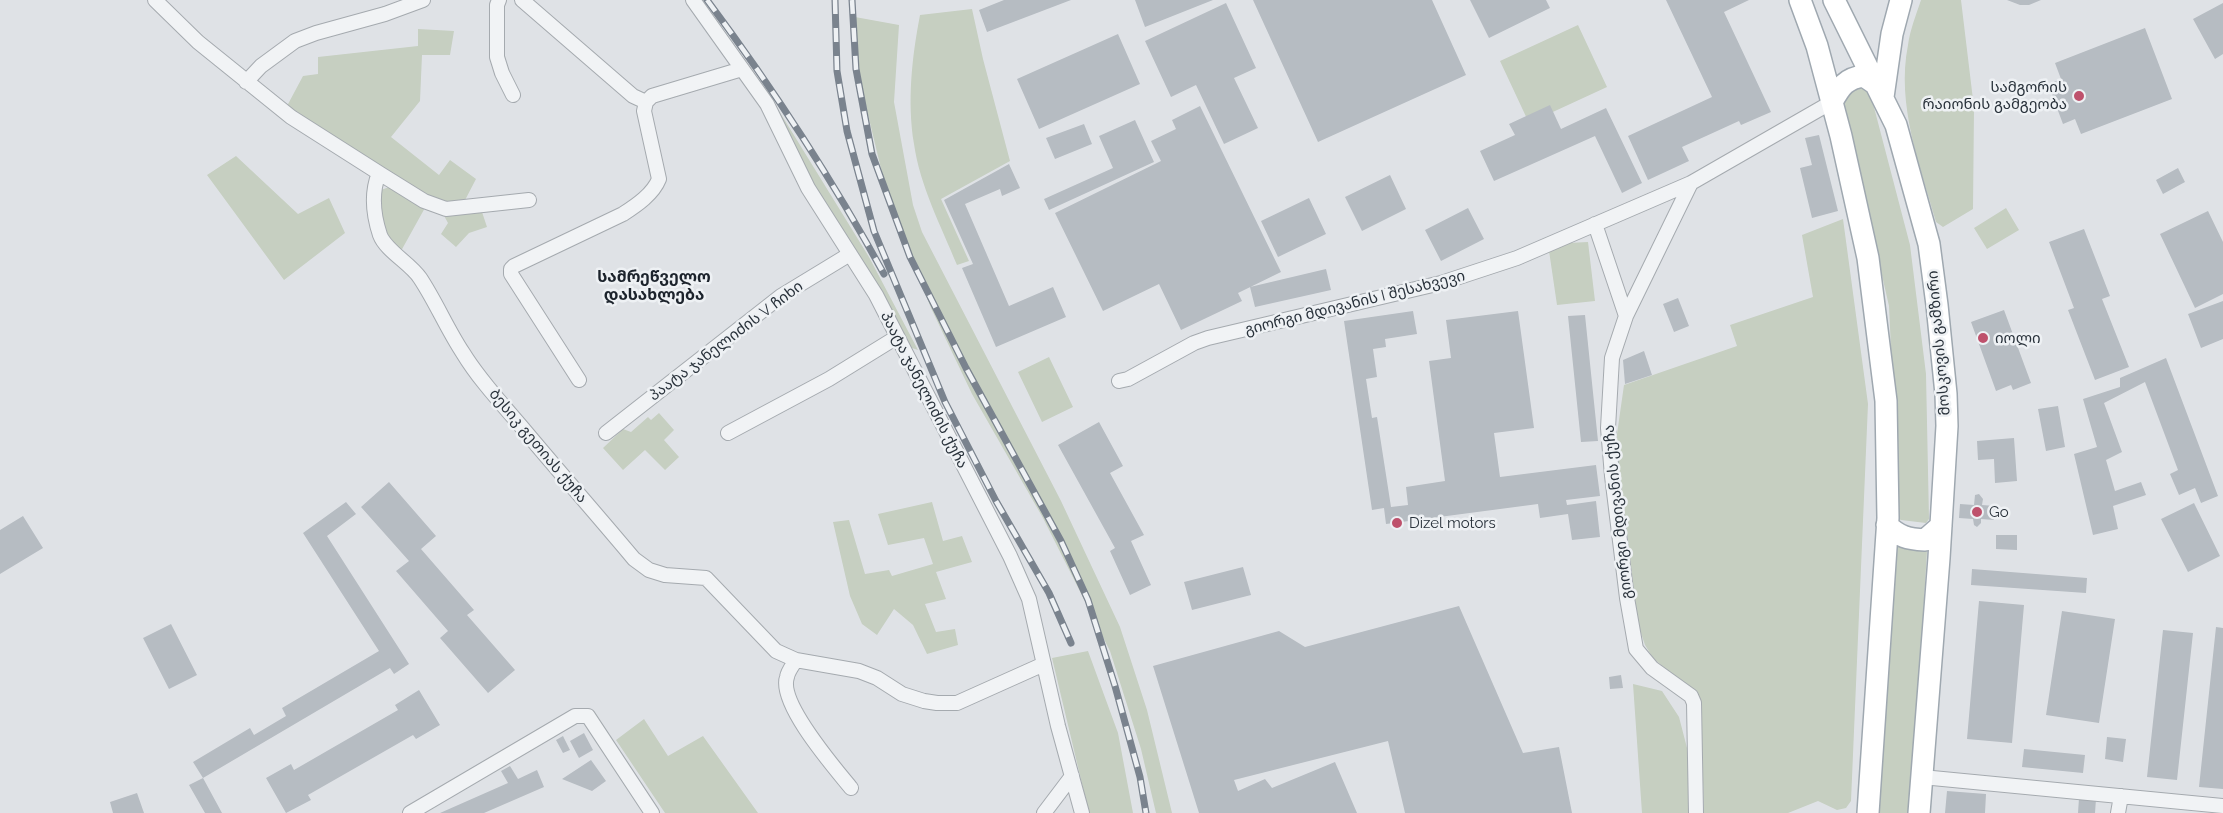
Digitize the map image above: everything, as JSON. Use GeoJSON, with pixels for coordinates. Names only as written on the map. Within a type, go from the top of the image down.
{"type":"FeatureCollection","features":[{"type":"Feature","properties":{"kind":"main road"},"geometry":{"type":"LineString","coordinates":[[1800,0],[1817,46],[1832,102],[1868,258],[1886,401],[1887,525],[1868,813]]}},
{"type":"Feature","properties":{"kind":"main road"},"geometry":{"type":"LineString","coordinates":[[1811,0],[1817,46]]}},
{"type":"Feature","properties":{"kind":"main road","name":"მოსკოვის გამზირი"},"geometry":{"type":"LineString","coordinates":[[1834,0],[1896,125],[1929,244],[1946,394],[1947,426],[1941,526],[1919,813]]}},
{"type":"Feature","properties":{"kind":"main road"},"geometry":{"type":"LineString","coordinates":[[1880,91],[1901,0]]}},
{"type":"Feature","properties":{"kind":"main road"},"geometry":{"type":"LineString","coordinates":[[1832,102],[1846,81],[1855,77],[1864,76],[1880,91]]}},
{"type":"Feature","properties":{"kind":"main road"},"geometry":{"type":"LineString","coordinates":[[1887,525],[1896,534],[1909,539],[1925,540],[1941,526]]}},
{"type":"Feature","properties":{"kind":"street"},"geometry":{"type":"LineString","coordinates":[[155,0],[198,42],[291,117],[424,201],[446,209],[529,200]]}},
{"type":"Feature","properties":{"kind":"street"},"geometry":{"type":"LineString","coordinates":[[246,82],[261,66],[295,41],[423,0]]}},
{"type":"Feature","properties":{"kind":"street"},"geometry":{"type":"LineString","coordinates":[[499,0],[497,5],[497,57],[513,95]]}},
{"type":"Feature","properties":{"kind":"street"},"geometry":{"type":"LineString","coordinates":[[522,0],[633,96],[646,102]]}},
{"type":"Feature","properties":{"kind":"street","name":"პაატა ჯანელიძის ქუჩა"},"geometry":{"type":"LineString","coordinates":[[693,0],[767,104],[781,129],[807,188],[876,295],[1010,556],[1029,599],[1082,813]]}},
{"type":"Feature","properties":{"kind":"street"},"geometry":{"type":"LineString","coordinates":[[579,380],[511,274],[511,269],[623,214],[655,188],[659,179],[644,111],[646,102],[652,96],[742,69]]}},
{"type":"Feature","properties":{"kind":"street"},"geometry":{"type":"LineString","coordinates":[[1691,183],[1832,102]]}},
{"type":"Feature","properties":{"kind":"street","name":"ბესიკ გეთიას ქუჩა"},"geometry":{"type":"LineString","coordinates":[[379,173],[373,195],[381,237],[387,246],[418,274],[463,354],[558,472],[634,559],[649,570],[664,575],[706,578],[776,651],[796,660],[859,671],[877,678],[902,694],[924,702],[957,702],[1044,664]]}},
{"type":"Feature","properties":{"kind":"street","name":"გიორგი მდივანის I შესახვევი"},"geometry":{"type":"LineString","coordinates":[[1119,381],[1128,379],[1194,343],[1208,338],[1441,283],[1517,258],[1691,183]]}},
{"type":"Feature","properties":{"kind":"street","name":"გიორგი მდივანის ქუჩა"},"geometry":{"type":"LineString","coordinates":[[1691,183],[1626,316],[1612,358],[1608,428],[1627,598],[1636,649],[1652,668],[1691,696],[1694,703],[1696,813]]}},
{"type":"Feature","properties":{"kind":"street"},"geometry":{"type":"LineString","coordinates":[[1595,224],[1626,316]]}},
{"type":"Feature","properties":{"kind":"street","name":"პაატა ჯანელიძის V ჩიხი"},"geometry":{"type":"LineString","coordinates":[[606,433],[781,296],[850,254]]}},
{"type":"Feature","properties":{"kind":"street"},"geometry":{"type":"LineString","coordinates":[[728,433],[829,379],[897,337]]}},
{"type":"Feature","properties":{"kind":"street"},"geometry":{"type":"LineString","coordinates":[[796,660],[786,678],[789,699],[810,735],[851,788]]}},
{"type":"Feature","properties":{"kind":"street"},"geometry":{"type":"LineString","coordinates":[[410,813],[574,716],[588,716],[652,813]]}},
{"type":"Feature","properties":{"kind":"street"},"geometry":{"type":"LineString","coordinates":[[1044,813],[1072,776]]}},
{"type":"Feature","properties":{"kind":"street"},"geometry":{"type":"LineString","coordinates":[[1922,777],[2223,806]]}},
{"type":"Feature","properties":{"kind":"street"},"geometry":{"type":"LineString","coordinates":[[2118,813],[2121,796]]}},
{"type":"Feature","properties":{"kind":"green space"},"geometry":{"type":"Polygon","coordinates":[[[1921,0],[1961,0],[1974,108],[1973,209],[1943,227],[1936,222],[1917,157],[1907,112],[1905,67],[1913,22],[1921,0]]]}},
{"type":"Feature","properties":{"kind":"green space"},"geometry":{"type":"Polygon","coordinates":[[[972,9],[1010,161],[941,199],[969,261],[957,265],[932,206],[917,160],[912,128],[911,79],[920,15],[972,9]]]}},
{"type":"Feature","properties":{"kind":"green space"},"geometry":{"type":"Polygon","coordinates":[[[855,17],[899,25],[894,102],[913,205],[922,232],[1061,501],[1120,627],[1147,710],[1172,813],[1156,813],[1141,749],[1110,651],[1043,518],[972,394],[931,308],[890,206],[858,73],[855,17]]]}},
{"type":"Feature","properties":{"kind":"green space"},"geometry":{"type":"Polygon","coordinates":[[[1578,25],[1607,87],[1529,123],[1500,61],[1578,25]]]}},
{"type":"Feature","properties":{"kind":"green space"},"geometry":{"type":"Polygon","coordinates":[[[418,29],[454,31],[450,55],[422,55],[420,101],[391,137],[439,175],[450,160],[476,179],[463,204],[428,200],[287,106],[303,76],[318,74],[318,57],[418,46],[418,29]]]}},
{"type":"Feature","properties":{"kind":"green space"},"geometry":{"type":"Polygon","coordinates":[[[1864,88],[1870,92],[1910,245],[1926,374],[1929,519],[1926,523],[1901,520],[1895,517],[1896,455],[1889,306],[1842,100],[1848,92],[1864,88]]]}},
{"type":"Feature","properties":{"kind":"green space"},"geometry":{"type":"Polygon","coordinates":[[[771,98],[869,257],[918,350],[912,348],[863,264],[807,177],[771,98]]]}},
{"type":"Feature","properties":{"kind":"green space"},"geometry":{"type":"Polygon","coordinates":[[[236,156],[298,214],[329,198],[345,233],[284,280],[207,175],[236,156]]]}},
{"type":"Feature","properties":{"kind":"green space"},"geometry":{"type":"Polygon","coordinates":[[[392,186],[426,206],[401,251],[387,239],[378,196],[381,190],[392,186]]]}},
{"type":"Feature","properties":{"kind":"green space"},"geometry":{"type":"Polygon","coordinates":[[[2006,208],[2019,230],[1987,249],[1974,228],[2006,208]]]}},
{"type":"Feature","properties":{"kind":"green space"},"geometry":{"type":"Polygon","coordinates":[[[481,209],[487,227],[469,233],[456,247],[441,234],[448,223],[442,212],[481,209]]]}},
{"type":"Feature","properties":{"kind":"green space"},"geometry":{"type":"Polygon","coordinates":[[[1843,219],[1868,404],[1851,801],[1846,808],[1837,810],[1818,801],[1788,813],[1704,813],[1701,717],[1674,676],[1653,658],[1645,645],[1638,624],[1616,441],[1624,385],[1737,346],[1730,325],[1813,297],[1802,235],[1843,219]]]}},
{"type":"Feature","properties":{"kind":"green space"},"geometry":{"type":"Polygon","coordinates":[[[1588,242],[1595,301],[1557,305],[1548,244],[1588,242]]]}},
{"type":"Feature","properties":{"kind":"green space"},"geometry":{"type":"Polygon","coordinates":[[[1049,357],[1073,407],[1042,422],[1018,372],[1049,357]]]}},
{"type":"Feature","properties":{"kind":"green space"},"geometry":{"type":"Polygon","coordinates":[[[659,413],[674,430],[664,440],[679,457],[665,470],[645,450],[623,470],[603,448],[623,429],[631,432],[648,417],[651,420],[659,413]]]}},
{"type":"Feature","properties":{"kind":"green space"},"geometry":{"type":"Polygon","coordinates":[[[932,502],[943,541],[962,536],[972,562],[936,572],[946,599],[925,604],[936,632],[955,629],[958,645],[927,654],[913,625],[894,609],[877,635],[862,624],[850,596],[833,522],[849,520],[865,574],[889,570],[892,576],[933,564],[924,538],[888,545],[878,514],[932,502]]]}},
{"type":"Feature","properties":{"kind":"green space"},"geometry":{"type":"Polygon","coordinates":[[[1901,543],[1923,546],[1927,551],[1911,813],[1878,813],[1894,549],[1901,543]]]}},
{"type":"Feature","properties":{"kind":"green space"},"geometry":{"type":"Polygon","coordinates":[[[1088,651],[1118,733],[1133,813],[1089,813],[1052,658],[1088,651]]]}},
{"type":"Feature","properties":{"kind":"green space"},"geometry":{"type":"Polygon","coordinates":[[[1633,684],[1662,691],[1679,717],[1694,775],[1692,813],[1642,813],[1633,684]]]}},
{"type":"Feature","properties":{"kind":"green space"},"geometry":{"type":"Polygon","coordinates":[[[644,719],[668,756],[703,736],[758,813],[665,813],[616,740],[644,719]]]}},
{"type":"Feature","properties":{"kind":"building"},"geometry":{"type":"Polygon","coordinates":[[[1004,0],[1071,0],[987,32],[979,10],[1004,0]]]}},
{"type":"Feature","properties":{"kind":"building"},"geometry":{"type":"Polygon","coordinates":[[[1135,0],[1213,0],[1145,27],[1135,0]]]}},
{"type":"Feature","properties":{"kind":"building"},"geometry":{"type":"Polygon","coordinates":[[[1253,0],[1432,0],[1466,75],[1318,142],[1253,0]]]}},
{"type":"Feature","properties":{"kind":"building"},"geometry":{"type":"Polygon","coordinates":[[[1470,0],[1546,0],[1550,8],[1489,38],[1470,0]]]}},
{"type":"Feature","properties":{"kind":"building"},"geometry":{"type":"Polygon","coordinates":[[[1666,0],[1749,0],[1724,12],[1771,112],[1741,125],[1739,121],[1682,147],[1689,161],[1648,180],[1628,136],[1712,97],[1666,0]]]}},
{"type":"Feature","properties":{"kind":"building"},"geometry":{"type":"Polygon","coordinates":[[[2007,0],[2041,0],[2029,5],[2020,5],[2007,0]]]}},
{"type":"Feature","properties":{"kind":"building"},"geometry":{"type":"Polygon","coordinates":[[[1226,3],[1256,68],[1234,78],[1258,128],[1224,144],[1196,85],[1171,97],[1145,41],[1226,3]]]}},
{"type":"Feature","properties":{"kind":"building"},"geometry":{"type":"Polygon","coordinates":[[[2223,3],[2223,54],[2215,59],[2193,19],[2223,3]]]}},
{"type":"Feature","properties":{"kind":"building"},"geometry":{"type":"Polygon","coordinates":[[[2145,28],[2172,99],[2081,134],[2075,119],[2063,124],[2048,84],[2061,79],[2055,63],[2145,28]]]}},
{"type":"Feature","properties":{"kind":"building"},"geometry":{"type":"Polygon","coordinates":[[[1118,34],[1140,84],[1039,129],[1017,79],[1118,34]]]}},
{"type":"Feature","properties":{"kind":"building"},"geometry":{"type":"Polygon","coordinates":[[[1550,105],[1561,129],[1606,108],[1642,183],[1622,193],[1595,136],[1494,181],[1480,151],[1515,135],[1509,124],[1550,105]]]}},
{"type":"Feature","properties":{"kind":"building"},"geometry":{"type":"Polygon","coordinates":[[[1200,106],[1281,272],[1238,293],[1242,301],[1181,330],[1159,284],[1103,311],[1055,213],[1161,161],[1151,141],[1176,129],[1172,120],[1200,106]]]}},
{"type":"Feature","properties":{"kind":"building"},"geometry":{"type":"Polygon","coordinates":[[[1135,120],[1154,162],[1049,210],[1044,199],[1113,168],[1099,136],[1135,120]]]}},
{"type":"Feature","properties":{"kind":"building"},"geometry":{"type":"Polygon","coordinates":[[[1084,124],[1092,144],[1055,159],[1046,138],[1084,124]]]}},
{"type":"Feature","properties":{"kind":"building"},"geometry":{"type":"Polygon","coordinates":[[[1819,135],[1838,211],[1812,218],[1800,168],[1812,165],[1805,138],[1819,135]]]}},
{"type":"Feature","properties":{"kind":"building"},"geometry":{"type":"Polygon","coordinates":[[[1009,164],[1020,188],[1002,196],[1000,189],[965,204],[1009,306],[1053,287],[1066,317],[996,347],[962,268],[973,264],[944,200],[1009,164]]]}},
{"type":"Feature","properties":{"kind":"building"},"geometry":{"type":"Polygon","coordinates":[[[2178,168],[2185,182],[2163,194],[2156,180],[2178,168]]]}},
{"type":"Feature","properties":{"kind":"building"},"geometry":{"type":"Polygon","coordinates":[[[1390,175],[1406,209],[1362,231],[1345,197],[1390,175]]]}},
{"type":"Feature","properties":{"kind":"building"},"geometry":{"type":"Polygon","coordinates":[[[1309,198],[1326,234],[1278,257],[1261,221],[1309,198]]]}},
{"type":"Feature","properties":{"kind":"building"},"geometry":{"type":"Polygon","coordinates":[[[1468,208],[1484,239],[1441,261],[1425,230],[1468,208]]]}},
{"type":"Feature","properties":{"kind":"building"},"geometry":{"type":"Polygon","coordinates":[[[2208,211],[2223,242],[2223,294],[2195,308],[2160,234],[2208,211]]]}},
{"type":"Feature","properties":{"kind":"building"},"geometry":{"type":"Polygon","coordinates":[[[2084,229],[2110,296],[2102,299],[2129,367],[2095,380],[2068,310],[2074,308],[2049,242],[2084,229]]]}},
{"type":"Feature","properties":{"kind":"building"},"geometry":{"type":"Polygon","coordinates":[[[1326,269],[1331,290],[1255,307],[1250,287],[1326,269]]]}},
{"type":"Feature","properties":{"kind":"building"},"geometry":{"type":"Polygon","coordinates":[[[1678,298],[1689,326],[1674,332],[1663,304],[1678,298]]]}},
{"type":"Feature","properties":{"kind":"building"},"geometry":{"type":"Polygon","coordinates":[[[2223,301],[2223,339],[2201,348],[2188,314],[2223,301]]]}},
{"type":"Feature","properties":{"kind":"building"},"geometry":{"type":"Polygon","coordinates":[[[2004,310],[2031,383],[2013,390],[2011,385],[1996,391],[1971,322],[2004,310]]]}},
{"type":"Feature","properties":{"kind":"building"},"geometry":{"type":"Polygon","coordinates":[[[1413,311],[1417,334],[1385,339],[1386,347],[1373,349],[1377,377],[1366,379],[1372,418],[1377,417],[1391,507],[1408,505],[1406,487],[1445,481],[1429,361],[1451,358],[1446,320],[1518,311],[1534,428],[1494,433],[1500,477],[1596,465],[1600,496],[1566,500],[1567,505],[1596,501],[1600,537],[1572,540],[1568,514],[1540,518],[1538,504],[1386,524],[1384,508],[1372,510],[1344,321],[1413,311]]]}},
{"type":"Feature","properties":{"kind":"building"},"geometry":{"type":"Polygon","coordinates":[[[1585,315],[1598,441],[1581,442],[1568,316],[1585,315]]]}},
{"type":"Feature","properties":{"kind":"building"},"geometry":{"type":"Polygon","coordinates":[[[1644,351],[1652,375],[1625,384],[1623,360],[1644,351]]]}},
{"type":"Feature","properties":{"kind":"building"},"geometry":{"type":"Polygon","coordinates":[[[2166,358],[2218,496],[2201,503],[2195,488],[2179,495],[2170,474],[2178,470],[2145,382],[2104,403],[2122,452],[2106,460],[2115,491],[2141,482],[2146,495],[2113,506],[2118,529],[2093,535],[2074,454],[2097,447],[2083,399],[2120,387],[2120,378],[2166,358]]]}},
{"type":"Feature","properties":{"kind":"building"},"geometry":{"type":"Polygon","coordinates":[[[2058,406],[2065,447],[2046,451],[2038,409],[2058,406]]]}},
{"type":"Feature","properties":{"kind":"building"},"geometry":{"type":"Polygon","coordinates":[[[1099,422],[1123,466],[1110,473],[1144,535],[1131,541],[1151,585],[1130,595],[1110,551],[1115,548],[1058,445],[1099,422]]]}},
{"type":"Feature","properties":{"kind":"building"},"geometry":{"type":"Polygon","coordinates":[[[2014,438],[2017,481],[1995,483],[1994,459],[1978,460],[1977,441],[2014,438]]]}},
{"type":"Feature","properties":{"kind":"building"},"geometry":{"type":"Polygon","coordinates":[[[389,482],[436,536],[421,549],[474,610],[467,615],[515,670],[488,693],[440,638],[448,631],[396,571],[409,561],[361,507],[389,482]]]}},
{"type":"Feature","properties":{"kind":"building","name":"Go"},"geometry":{"type":"Polygon","coordinates":[[[1979,494],[1983,499],[1982,505],[1995,506],[1994,520],[1981,519],[1977,527],[1973,519],[1959,518],[1960,504],[1974,505],[1975,495],[1979,494]]]}},
{"type":"Feature","properties":{"kind":"building"},"geometry":{"type":"Polygon","coordinates":[[[346,502],[356,514],[327,536],[409,664],[394,674],[390,668],[203,778],[193,762],[250,728],[254,735],[286,716],[282,708],[379,651],[303,533],[346,502]]]}},
{"type":"Feature","properties":{"kind":"building"},"geometry":{"type":"Polygon","coordinates":[[[2194,503],[2220,556],[2188,572],[2161,519],[2194,503]]]}},
{"type":"Feature","properties":{"kind":"building"},"geometry":{"type":"Polygon","coordinates":[[[23,516],[43,548],[0,574],[0,530],[23,516]]]}},
{"type":"Feature","properties":{"kind":"building"},"geometry":{"type":"Polygon","coordinates":[[[1996,535],[2017,535],[2017,550],[1996,549],[1996,535]]]}},
{"type":"Feature","properties":{"kind":"building"},"geometry":{"type":"Polygon","coordinates":[[[1243,567],[1251,595],[1192,610],[1184,582],[1243,567]]]}},
{"type":"Feature","properties":{"kind":"building"},"geometry":{"type":"Polygon","coordinates":[[[1972,569],[2087,578],[2086,593],[1971,585],[1972,569]]]}},
{"type":"Feature","properties":{"kind":"building"},"geometry":{"type":"Polygon","coordinates":[[[1979,601],[2024,605],[2012,743],[1967,739],[1979,601]]]}},
{"type":"Feature","properties":{"kind":"building"},"geometry":{"type":"Polygon","coordinates":[[[1459,606],[1523,753],[1559,747],[1572,813],[1405,813],[1388,741],[1234,780],[1238,791],[1265,779],[1272,788],[1335,762],[1357,813],[1199,813],[1153,666],[1279,631],[1305,647],[1459,606]]]}},
{"type":"Feature","properties":{"kind":"building"},"geometry":{"type":"Polygon","coordinates":[[[2062,611],[2115,619],[2099,723],[2046,715],[2062,611]]]}},
{"type":"Feature","properties":{"kind":"building"},"geometry":{"type":"Polygon","coordinates":[[[171,624],[197,675],[169,689],[143,638],[171,624]]]}},
{"type":"Feature","properties":{"kind":"building"},"geometry":{"type":"Polygon","coordinates":[[[2216,627],[2223,628],[2223,789],[2199,787],[2216,627]]]}},
{"type":"Feature","properties":{"kind":"building"},"geometry":{"type":"Polygon","coordinates":[[[2163,630],[2193,633],[2177,780],[2147,777],[2163,630]]]}},
{"type":"Feature","properties":{"kind":"building"},"geometry":{"type":"Polygon","coordinates":[[[1621,675],[1623,688],[1610,689],[1609,677],[1621,675]]]}},
{"type":"Feature","properties":{"kind":"building"},"geometry":{"type":"Polygon","coordinates":[[[419,690],[440,725],[416,739],[413,735],[308,795],[311,800],[286,813],[266,778],[291,764],[294,770],[398,710],[395,705],[419,690]]]}},
{"type":"Feature","properties":{"kind":"building"},"geometry":{"type":"Polygon","coordinates":[[[584,733],[593,750],[579,758],[570,741],[584,733]]]}},
{"type":"Feature","properties":{"kind":"building"},"geometry":{"type":"Polygon","coordinates":[[[563,736],[570,750],[563,753],[556,740],[563,736]]]}},
{"type":"Feature","properties":{"kind":"building"},"geometry":{"type":"Polygon","coordinates":[[[2107,737],[2126,739],[2123,762],[2105,759],[2107,737]]]}},
{"type":"Feature","properties":{"kind":"building"},"geometry":{"type":"Polygon","coordinates":[[[2024,749],[2085,755],[2083,773],[2022,767],[2024,749]]]}},
{"type":"Feature","properties":{"kind":"building"},"geometry":{"type":"Polygon","coordinates":[[[591,760],[606,781],[592,791],[562,779],[591,760]]]}},
{"type":"Feature","properties":{"kind":"building"},"geometry":{"type":"Polygon","coordinates":[[[510,766],[518,779],[537,770],[544,787],[484,813],[440,813],[508,783],[501,771],[510,766]]]}},
{"type":"Feature","properties":{"kind":"building"},"geometry":{"type":"Polygon","coordinates":[[[203,778],[222,813],[205,813],[189,785],[203,778]]]}},
{"type":"Feature","properties":{"kind":"building"},"geometry":{"type":"Polygon","coordinates":[[[1947,791],[1986,794],[1985,813],[1945,813],[1947,791]]]}},
{"type":"Feature","properties":{"kind":"building"},"geometry":{"type":"Polygon","coordinates":[[[137,793],[144,813],[113,813],[110,802],[137,793]]]}},
{"type":"Feature","properties":{"kind":"building"},"geometry":{"type":"Polygon","coordinates":[[[2079,798],[2096,799],[2095,813],[2078,813],[2079,798]]]}},
{"type":"Feature","properties":{"kind":"railway"},"geometry":{"type":"LineString","coordinates":[[707,0],[755,66],[800,134],[844,203],[884,274]]}},
{"type":"Feature","properties":{"kind":"railway"},"geometry":{"type":"LineString","coordinates":[[835,0],[837,71],[847,131],[874,231],[945,402],[996,501],[1049,593],[1071,643]]}},
{"type":"Feature","properties":{"kind":"railway"},"geometry":{"type":"LineString","coordinates":[[852,0],[856,69],[872,154],[910,257],[966,368],[1061,541],[1088,600],[1140,777],[1146,813]]}},
{"type":"Feature","properties":{"kind":"place","name":"სამგორის რაიონის გამგეობა"},"geometry":{"type":"Point","coordinates":[2079,96]}},
{"type":"Feature","properties":{"kind":"place","name":"იოლი"},"geometry":{"type":"Point","coordinates":[1983,338]}},
{"type":"Feature","properties":{"kind":"place","name":"Go"},"geometry":{"type":"Point","coordinates":[1977,512]}},
{"type":"Feature","properties":{"kind":"place","name":"Dizel motors"},"geometry":{"type":"Point","coordinates":[1397,523]}},
{"type":"Feature","properties":{"kind":"district","name":"სამრეწველო დასახლება"},"geometry":{"type":"Point","coordinates":[654,286]}}]}
